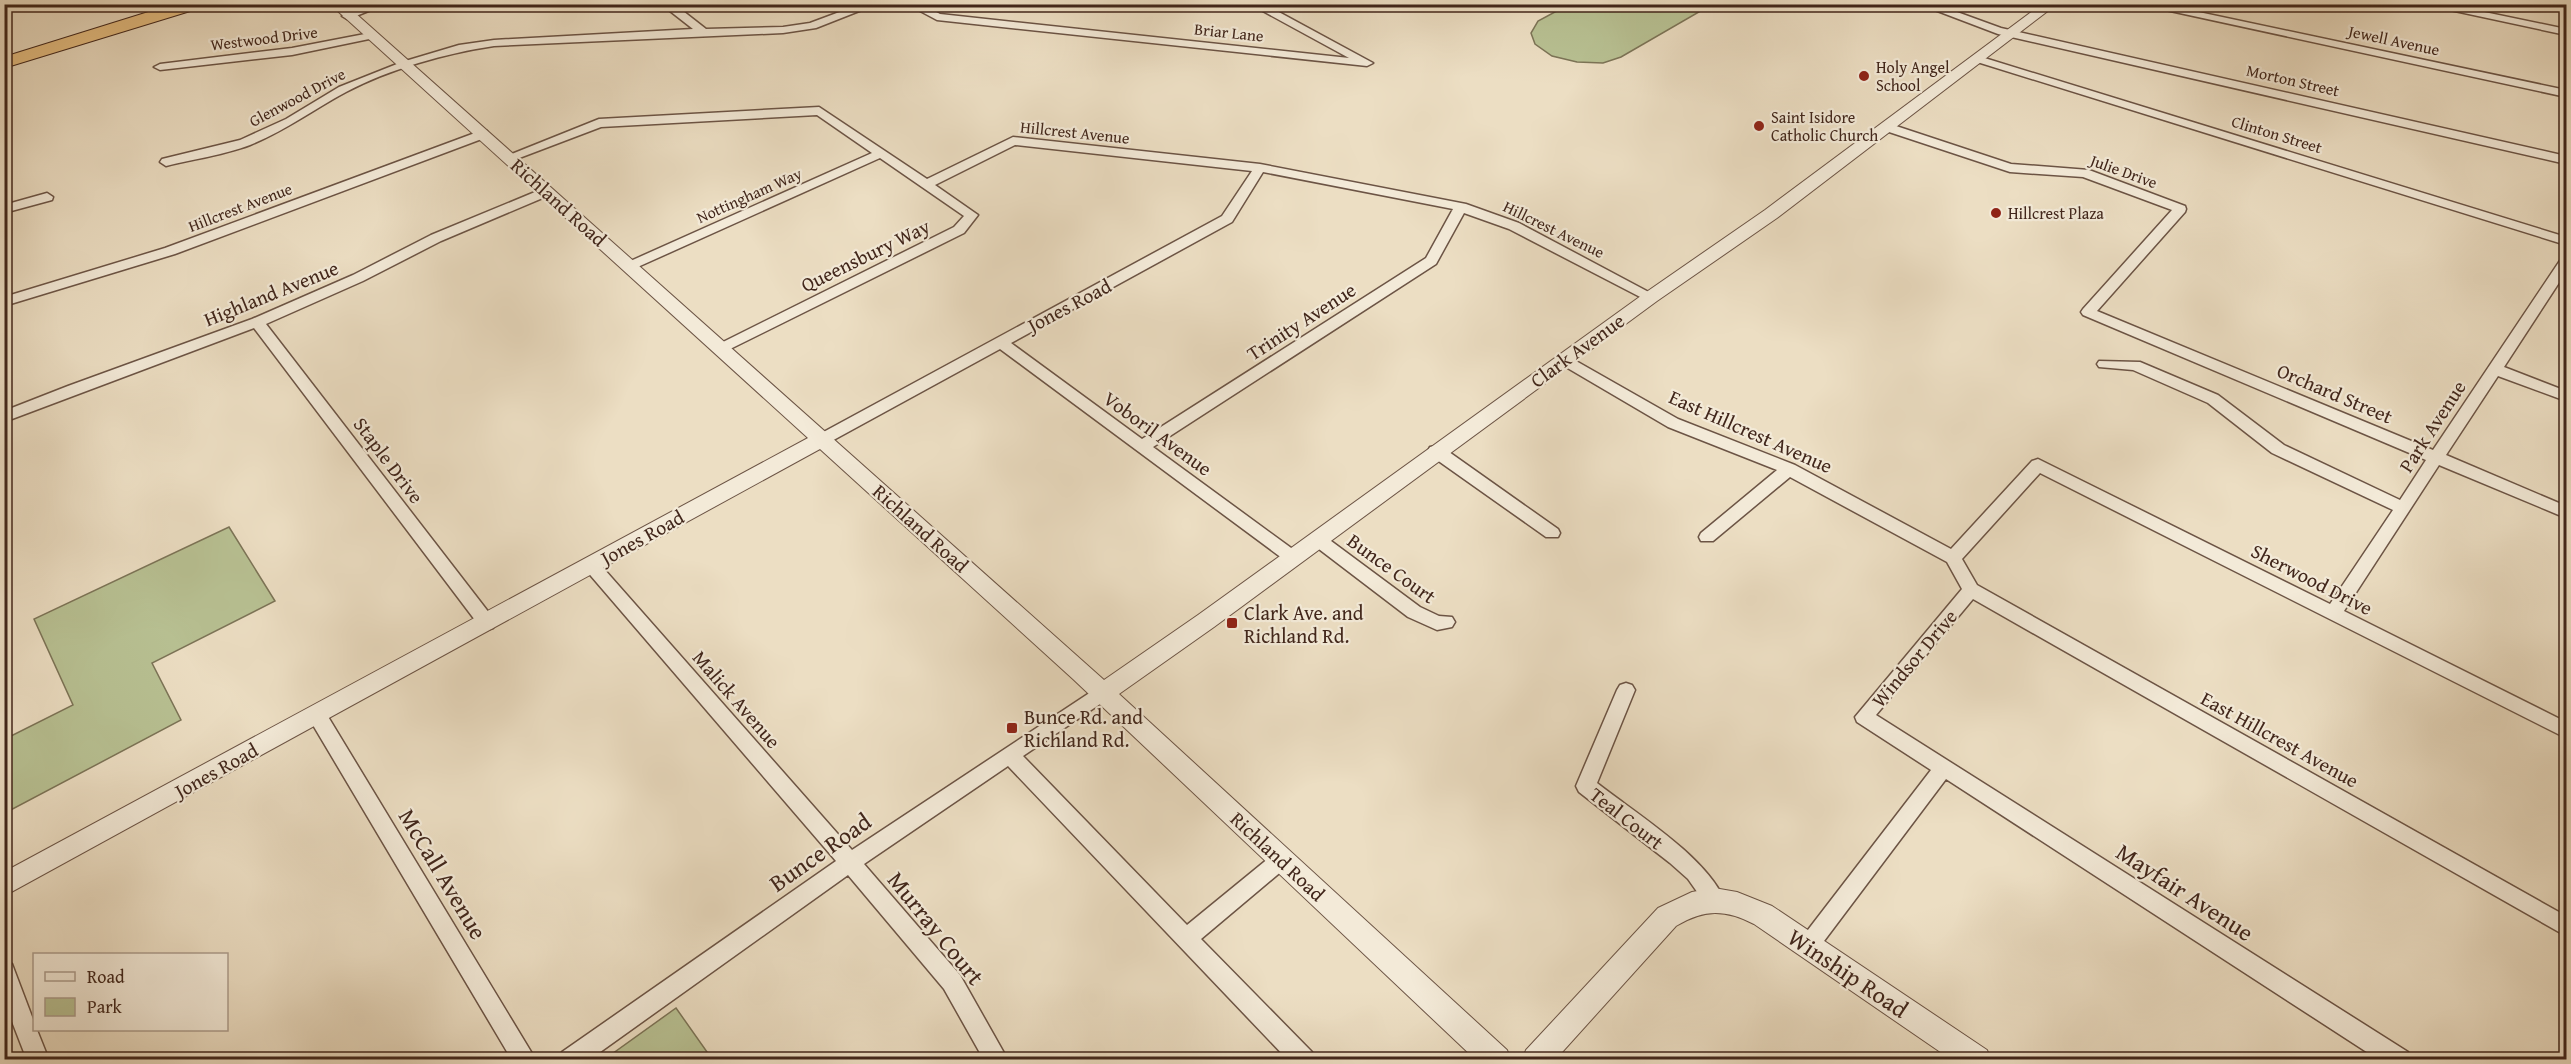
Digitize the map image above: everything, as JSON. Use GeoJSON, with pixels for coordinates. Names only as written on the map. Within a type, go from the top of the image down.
{"type":"FeatureCollection","features":[{"type":"Feature","properties":{"kind":"highway"},"geometry":{"type":"LineString","coordinates":[[4,63],[194,4]]}},
{"type":"Feature","properties":{"kind":"street","name":"Richland Road"},"geometry":{"type":"LineString","coordinates":[[336,4],[510,157],[1103,693],[1497,1059]]}},
{"type":"Feature","properties":{"kind":"street"},"geometry":{"type":"LineString","coordinates":[[347,16],[381,4]]}},
{"type":"Feature","properties":{"kind":"street"},"geometry":{"type":"LineString","coordinates":[[666,4],[704,32]]}},
{"type":"Feature","properties":{"kind":"street","name":"Glenwood Drive"},"geometry":{"type":"LineString","coordinates":[[166,162],[243,143],[290,122],[343,89],[406,64],[459,48],[494,43],[812,27],[872,4]]}},
{"type":"Feature","properties":{"kind":"street","name":"Briar Lane"},"geometry":{"type":"LineString","coordinates":[[912,4],[937,17],[1367,63],[1255,4]]}},
{"type":"Feature","properties":{"kind":"street","name":"Morton Street"},"geometry":{"type":"LineString","coordinates":[[1924,4],[1992,30],[2566,160]]}},
{"type":"Feature","properties":{"kind":"street","name":"Clark Avenue"},"geometry":{"type":"LineString","coordinates":[[1103,693],[1436,451],[1771,214],[2051,4]]}},
{"type":"Feature","properties":{"kind":"street","name":"Jewell Avenue"},"geometry":{"type":"LineString","coordinates":[[2143,4],[2566,94]]}},
{"type":"Feature","properties":{"kind":"street"},"geometry":{"type":"LineString","coordinates":[[2427,4],[2566,32]]}},
{"type":"Feature","properties":{"kind":"street","name":"Westwood Drive"},"geometry":{"type":"LineString","coordinates":[[160,67],[275,55],[370,36]]}},
{"type":"Feature","properties":{"kind":"street","name":"Clinton Street"},"geometry":{"type":"LineString","coordinates":[[1978,59],[2566,241]]}},
{"type":"Feature","properties":{"kind":"street"},"geometry":{"type":"LineString","coordinates":[[510,157],[599,123],[819,111],[926,184]]}},
{"type":"Feature","properties":{"kind":"street","name":"Julie Drive"},"geometry":{"type":"LineString","coordinates":[[1887,127],[2010,168],[2085,172],[2180,209],[2088,312]]}},
{"type":"Feature","properties":{"kind":"street","name":"Hillcrest Avenue"},"geometry":{"type":"LineString","coordinates":[[4,303],[170,251],[483,134]]}},
{"type":"Feature","properties":{"kind":"street","name":"Hillcrest Avenue"},"geometry":{"type":"LineString","coordinates":[[926,184],[1013,141],[1260,168],[1461,207],[1515,226],[1651,297]]}},
{"type":"Feature","properties":{"kind":"street","name":"Nottingham Way"},"geometry":{"type":"LineString","coordinates":[[631,266],[881,153]]}},
{"type":"Feature","properties":{"kind":"street","name":"Jones Road"},"geometry":{"type":"LineString","coordinates":[[4,885],[1227,219],[1260,168]]}},
{"type":"Feature","properties":{"kind":"street","name":"Queensbury Way"},"geometry":{"type":"LineString","coordinates":[[722,348],[959,230],[971,215],[926,184]]}},
{"type":"Feature","properties":{"kind":"street","name":"Highland Avenue"},"geometry":{"type":"LineString","coordinates":[[4,417],[73,389],[257,322],[358,278],[436,237],[547,191]]}},
{"type":"Feature","properties":{"kind":"street"},"geometry":{"type":"LineString","coordinates":[[4,209],[48,197]]}},
{"type":"Feature","properties":{"kind":"street","name":"Trinity Avenue"},"geometry":{"type":"LineString","coordinates":[[1141,447],[1431,261],[1461,207]]}},
{"type":"Feature","properties":{"kind":"street","name":"Park Avenue"},"geometry":{"type":"LineString","coordinates":[[2333,614],[2566,261]]}},
{"type":"Feature","properties":{"kind":"street","name":"Orchard Street"},"geometry":{"type":"LineString","coordinates":[[2088,312],[2566,512]]}},
{"type":"Feature","properties":{"kind":"street","name":"Staple Drive"},"geometry":{"type":"LineString","coordinates":[[257,322],[487,623]]}},
{"type":"Feature","properties":{"kind":"street","name":"Voboril Avenue"},"geometry":{"type":"LineString","coordinates":[[1000,342],[1292,557]]}},
{"type":"Feature","properties":{"kind":"street","name":"East Hillcrest Avenue"},"geometry":{"type":"LineString","coordinates":[[1564,360],[1673,423],[1789,469],[1953,558]]}},
{"type":"Feature","properties":{"kind":"street"},"geometry":{"type":"LineString","coordinates":[[2103,364],[2136,365],[2213,399],[2278,449],[2403,508]]}},
{"type":"Feature","properties":{"kind":"street"},"geometry":{"type":"LineString","coordinates":[[2495,369],[2566,396]]}},
{"type":"Feature","properties":{"kind":"street"},"geometry":{"type":"LineString","coordinates":[[1436,451],[1552,533]]}},
{"type":"Feature","properties":{"kind":"street","name":"Sherwood Drive"},"geometry":{"type":"LineString","coordinates":[[1953,558],[2038,465],[2566,730]]}},
{"type":"Feature","properties":{"kind":"street"},"geometry":{"type":"LineString","coordinates":[[1707,537],[1789,469]]}},
{"type":"Feature","properties":{"kind":"street","name":"Bunce Court"},"geometry":{"type":"LineString","coordinates":[[1317,539],[1414,612],[1437,623],[1446,622]]}},
{"type":"Feature","properties":{"kind":"street","name":"Windsor Drive"},"geometry":{"type":"LineString","coordinates":[[1943,768],[1864,717],[1971,590],[1953,558]]}},
{"type":"Feature","properties":{"kind":"street","name":"Malick Avenue"},"geometry":{"type":"LineString","coordinates":[[591,565],[849,863]]}},
{"type":"Feature","properties":{"kind":"street","name":"East Hillcrest Avenue"},"geometry":{"type":"LineString","coordinates":[[1971,590],[2566,927]]}},
{"type":"Feature","properties":{"kind":"street","name":"Teal Court"},"geometry":{"type":"LineString","coordinates":[[1626,690],[1586,786],[1677,857],[1695,873],[1714,899]]}},
{"type":"Feature","properties":{"kind":"street","name":"Bunce Road"},"geometry":{"type":"LineString","coordinates":[[570,1059],[849,863],[1103,693]]}},
{"type":"Feature","properties":{"kind":"street","name":"McCall Avenue"},"geometry":{"type":"LineString","coordinates":[[318,715],[525,1059]]}},
{"type":"Feature","properties":{"kind":"street"},"geometry":{"type":"LineString","coordinates":[[1009,754],[1304,1059]]}},
{"type":"Feature","properties":{"kind":"street"},"geometry":{"type":"LineString","coordinates":[[1809,946],[1943,768]]}},
{"type":"Feature","properties":{"kind":"street","name":"Mayfair Avenue"},"geometry":{"type":"LineString","coordinates":[[1943,768],[2400,1059]]}},
{"type":"Feature","properties":{"kind":"street"},"geometry":{"type":"LineString","coordinates":[[1187,938],[1282,860]]}},
{"type":"Feature","properties":{"kind":"street","name":"Murray Court"},"geometry":{"type":"LineString","coordinates":[[849,863],[952,982],[997,1059]]}},
{"type":"Feature","properties":{"kind":"street"},"geometry":{"type":"LineString","coordinates":[[1536,1059],[1667,917],[1682,907],[1714,899]]}},
{"type":"Feature","properties":{"kind":"street","name":"Winship Road"},"geometry":{"type":"LineString","coordinates":[[1714,899],[1743,904],[1977,1059]]}},
{"type":"Feature","properties":{"kind":"street"},"geometry":{"type":"LineString","coordinates":[[4,971],[38,1059]]}},
{"type":"Feature","properties":{"kind":"green space"},"geometry":{"type":"Polygon","coordinates":[[[1568,5],[1711,5],[1621,57],[1603,63],[1577,62],[1552,56],[1535,44],[1531,33],[1538,21],[1568,5]]]}},
{"type":"Feature","properties":{"kind":"green space"},"geometry":{"type":"Polygon","coordinates":[[[229,527],[275,601],[152,663],[181,720],[5,813],[5,739],[73,705],[34,619],[229,527]]]}},
{"type":"Feature","properties":{"kind":"green space"},"geometry":{"type":"Polygon","coordinates":[[[676,1008],[712,1059],[605,1059],[676,1008]]]}},
{"type":"Feature","properties":{"kind":"place","name":"Holy Angel School"},"geometry":{"type":"Point","coordinates":[1864,76]}},
{"type":"Feature","properties":{"kind":"place","name":"Saint Isidore Catholic Church"},"geometry":{"type":"Point","coordinates":[1759,126]}},
{"type":"Feature","properties":{"kind":"place","name":"Hillcrest Plaza"},"geometry":{"type":"Point","coordinates":[1996,213]}},
{"type":"Feature","properties":{"kind":"place","name":"Clark Ave. and Richland Rd."},"geometry":{"type":"Point","coordinates":[1232,623]}},
{"type":"Feature","properties":{"kind":"place","name":"Bunce Rd. and Richland Rd."},"geometry":{"type":"Point","coordinates":[1012,728]}}]}
